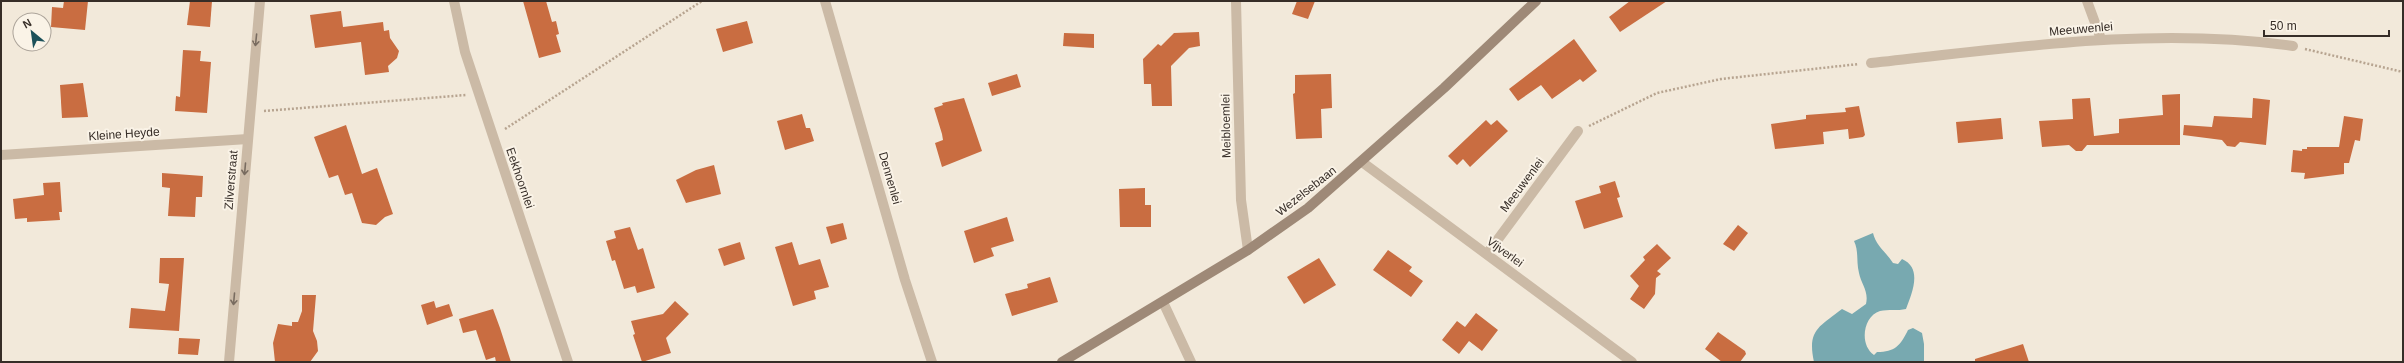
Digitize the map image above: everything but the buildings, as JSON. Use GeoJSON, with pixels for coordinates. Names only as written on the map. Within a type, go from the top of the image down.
{"type":"FeatureCollection","features":[{"type":"Feature","properties":{"kind":"street","name":"Zilverstraat"},"geometry":{"type":"LineString","coordinates":[[229,362],[249,113],[260,1]]}},
{"type":"Feature","properties":{"kind":"street","name":"Eekhoornlei"},"geometry":{"type":"LineString","coordinates":[[454,1],[466,52],[479,94],[568,362]]}},
{"type":"Feature","properties":{"kind":"street","name":"Dennenlei"},"geometry":{"type":"LineString","coordinates":[[825,1],[905,280],[932,362]]}},
{"type":"Feature","properties":{"kind":"street","name":"Meibloemlei"},"geometry":{"type":"LineString","coordinates":[[1236,1],[1241,200],[1248,250]]}},
{"type":"Feature","properties":{"kind":"street","name":"Wezelsebaan"},"geometry":{"type":"LineString","coordinates":[[1062,362],[1248,250],[1308,208],[1362,162],[1444,88],[1536,1]]}},
{"type":"Feature","properties":{"kind":"street"},"geometry":{"type":"LineString","coordinates":[[2087,1],[2101,39]]}},
{"type":"Feature","properties":{"kind":"street","name":"Meeuwenlei"},"geometry":{"type":"LineString","coordinates":[[1871,63],[2101,39],[2169,38],[2268,43],[2293,46]]}},
{"type":"Feature","properties":{"kind":"street","name":"Meeuwenlei"},"geometry":{"type":"LineString","coordinates":[[1487,254],[1578,131]]}},
{"type":"Feature","properties":{"kind":"street","name":"Kleine Heyde"},"geometry":{"type":"LineString","coordinates":[[1,155],[248,139]]}},
{"type":"Feature","properties":{"kind":"street","name":"Vijverlei"},"geometry":{"type":"LineString","coordinates":[[1362,162],[1632,362]]}},
{"type":"Feature","properties":{"kind":"street"},"geometry":{"type":"LineString","coordinates":[[1163,302],[1191,362]]}},
{"type":"Feature","properties":{"kind":"path"},"geometry":{"type":"LineString","coordinates":[[493,137],[702,1]]}},
{"type":"Feature","properties":{"kind":"path"},"geometry":{"type":"LineString","coordinates":[[2293,46],[2403,72]]}},
{"type":"Feature","properties":{"kind":"path"},"geometry":{"type":"LineString","coordinates":[[1578,131],[1657,93],[1721,79],[1871,63]]}},
{"type":"Feature","properties":{"kind":"path"},"geometry":{"type":"LineString","coordinates":[[249,113],[479,94]]}},
{"type":"Feature","properties":{"kind":"water"},"geometry":{"type":"Polygon","coordinates":[[[1873,233],[1874,238],[1893,263],[1898,264],[1902,259],[1908,263],[1912,268],[1914,281],[1911,296],[1906,309],[1880,311],[1874,314],[1870,319],[1865,331],[1866,345],[1874,355],[1877,352],[1888,351],[1896,347],[1908,330],[1913,328],[1922,333],[1924,344],[1924,362],[1814,362],[1812,343],[1817,330],[1821,325],[1842,309],[1852,314],[1866,304],[1866,291],[1859,273],[1854,241],[1873,233]]]}}]}
